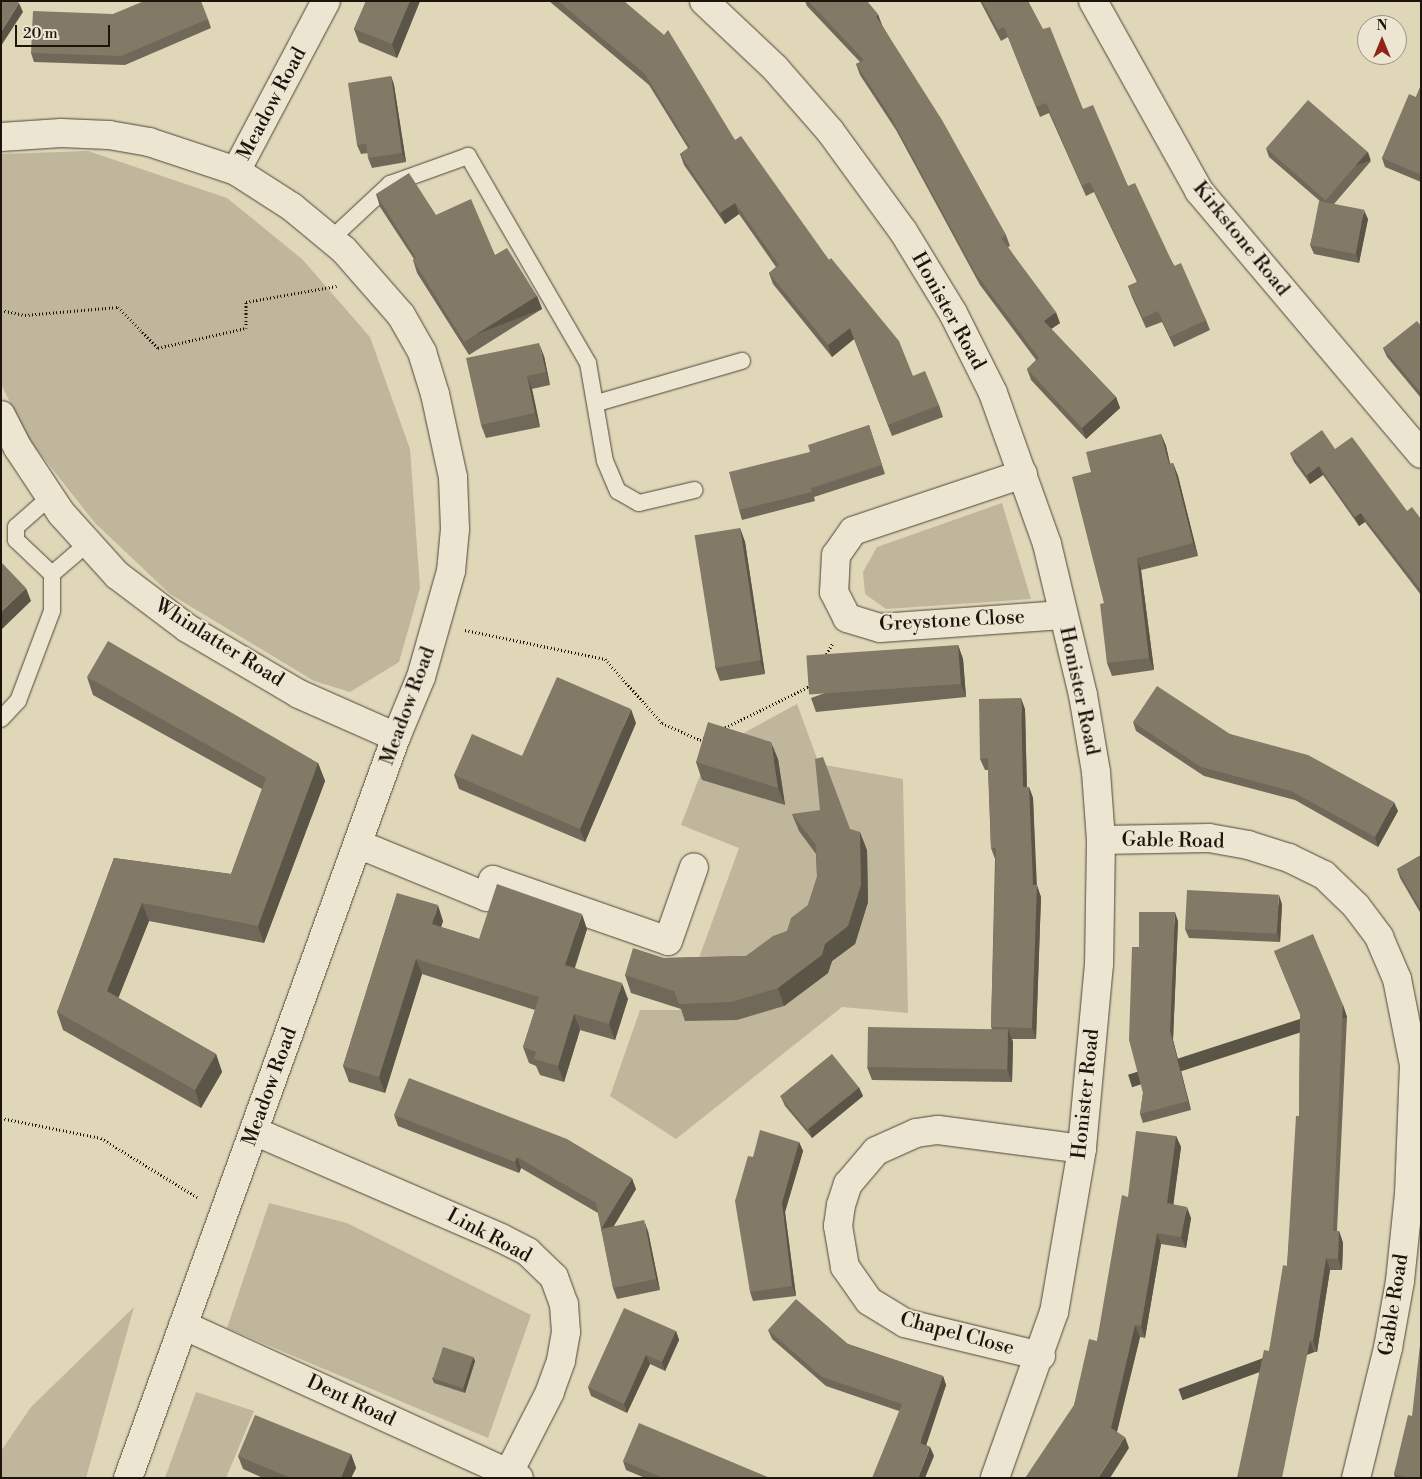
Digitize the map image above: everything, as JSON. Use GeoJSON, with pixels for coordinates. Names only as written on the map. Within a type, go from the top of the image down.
{"type":"FeatureCollection","features":[{"type":"Feature","properties":{"kind":"street","name":"Meadow Road"},"geometry":{"type":"LineString","coordinates":[[128,1478],[396,737],[421,677],[438,625],[451,571],[455,529],[453,476],[445,431],[422,352],[401,315],[372,280],[331,239],[266,188],[236,171],[326,1]]}},
{"type":"Feature","properties":{"kind":"street","name":"Honister Road"},"geometry":{"type":"LineString","coordinates":[[704,1],[775,68],[830,131],[903,231],[953,312],[993,393],[1047,544],[1083,695],[1096,772],[1101,840],[1098,964],[1082,1149],[1062,1270],[1041,1356],[995,1478]]}},
{"type":"Feature","properties":{"kind":"street","name":"Kirkstone Road"},"geometry":{"type":"LineString","coordinates":[[1093,1],[1200,192],[1421,454]]}},
{"type":"Feature","properties":{"kind":"street"},"geometry":{"type":"LineString","coordinates":[[1,137],[61,133],[109,135],[149,142],[236,171]]}},
{"type":"Feature","properties":{"kind":"street","name":"Whinlatter Road"},"geometry":{"type":"LineString","coordinates":[[1,415],[18,448],[50,497],[117,575],[187,628],[299,694],[396,737]]}},
{"type":"Feature","properties":{"kind":"street"},"geometry":{"type":"LineString","coordinates":[[846,618],[834,592],[836,555],[853,531],[1022,474]]}},
{"type":"Feature","properties":{"kind":"street","name":"Greystone Close"},"geometry":{"type":"LineString","coordinates":[[846,618],[880,628],[1063,615]]}},
{"type":"Feature","properties":{"kind":"street","name":"Gable Road"},"geometry":{"type":"LineString","coordinates":[[1101,840],[1209,838],[1248,845],[1289,858],[1324,875],[1356,906],[1378,937],[1397,979],[1414,1065],[1409,1194],[1400,1281],[1388,1348],[1356,1478]]}},
{"type":"Feature","properties":{"kind":"street"},"geometry":{"type":"LineString","coordinates":[[358,844],[486,898],[493,880],[668,941],[694,867]]}},
{"type":"Feature","properties":{"kind":"street","name":"Chapel Close"},"geometry":{"type":"LineString","coordinates":[[1041,1356],[905,1323],[880,1310],[855,1286],[845,1267],[839,1240],[841,1205],[848,1184],[876,1151],[916,1133],[938,1130],[1082,1149]]}},
{"type":"Feature","properties":{"kind":"street","name":"Link Road"},"geometry":{"type":"LineString","coordinates":[[254,1131],[501,1238],[528,1252],[554,1276],[564,1304],[566,1332],[561,1361],[550,1392],[511,1476]]}},
{"type":"Feature","properties":{"kind":"street","name":"Dent Road"},"geometry":{"type":"LineString","coordinates":[[183,1325],[511,1476]]}},
{"type":"Feature","properties":{"kind":"lane"},"geometry":{"type":"LineString","coordinates":[[331,239],[390,184],[468,156],[588,364],[597,403],[605,461],[618,491],[639,502],[695,490]]}},
{"type":"Feature","properties":{"kind":"lane"},"geometry":{"type":"LineString","coordinates":[[597,403],[742,361]]}},
{"type":"Feature","properties":{"kind":"lane"},"geometry":{"type":"LineString","coordinates":[[1,719],[18,701],[52,611],[52,574],[16,540],[14,531],[50,497]]}},
{"type":"Feature","properties":{"kind":"lane"},"geometry":{"type":"LineString","coordinates":[[52,574],[88,543]]}},
{"type":"Feature","properties":{"kind":"path"},"geometry":{"type":"LineString","coordinates":[[1,310],[25,315],[118,307],[158,348],[246,328],[246,302],[372,280]]}},
{"type":"Feature","properties":{"kind":"path"},"geometry":{"type":"LineString","coordinates":[[818,670],[846,618]]}},
{"type":"Feature","properties":{"kind":"path"},"geometry":{"type":"LineString","coordinates":[[438,625],[605,659],[662,723],[700,740],[708,736]]}},
{"type":"Feature","properties":{"kind":"path"},"geometry":{"type":"LineString","coordinates":[[716,732],[808,687],[813,679]]}},
{"type":"Feature","properties":{"kind":"path"},"geometry":{"type":"LineString","coordinates":[[1,1118],[101,1138],[224,1213]]}},
{"type":"Feature","properties":{"kind":"shaded area"},"geometry":{"type":"Polygon","coordinates":[[[88,151],[227,198],[302,259],[370,337],[410,449],[420,588],[399,662],[350,692],[314,681],[170,594],[95,523],[27,437],[1,384],[1,154],[88,151]]]}},
{"type":"Feature","properties":{"kind":"shaded area"},"geometry":{"type":"Polygon","coordinates":[[[1002,503],[1031,599],[886,609],[865,594],[863,572],[877,547],[1002,503]]]}},
{"type":"Feature","properties":{"kind":"shaded area"},"geometry":{"type":"Polygon","coordinates":[[[797,704],[819,764],[903,779],[908,1013],[842,1007],[676,1139],[610,1096],[640,1010],[680,1010],[739,848],[681,825],[709,752],[797,704]]]}},
{"type":"Feature","properties":{"kind":"shaded area"},"geometry":{"type":"Polygon","coordinates":[[[269,1203],[347,1223],[531,1315],[488,1438],[227,1328],[269,1203]]]}},
{"type":"Feature","properties":{"kind":"shaded area"},"geometry":{"type":"Polygon","coordinates":[[[134,1307],[86,1478],[1,1478],[1,1451],[31,1407],[134,1307]]]}},
{"type":"Feature","properties":{"kind":"shaded area"},"geometry":{"type":"Polygon","coordinates":[[[196,1392],[254,1411],[226,1478],[165,1478],[196,1392]]]}},
{"type":"Feature","properties":{"kind":"building"},"geometry":{"type":"Polygon","coordinates":[[[1,1],[17,1],[19,3],[1,32],[1,1]]]}},
{"type":"Feature","properties":{"kind":"building"},"geometry":{"type":"Polygon","coordinates":[[[144,1],[201,1],[208,19],[121,56],[31,53],[33,11],[113,14],[144,1]]]}},
{"type":"Feature","properties":{"kind":"building"},"geometry":{"type":"Polygon","coordinates":[[[366,1],[410,1],[392,44],[354,29],[366,1]]]}},
{"type":"Feature","properties":{"kind":"building"},"geometry":{"type":"Polygon","coordinates":[[[558,1],[624,1],[664,35],[668,30],[735,140],[741,136],[829,260],[831,258],[899,341],[913,376],[925,371],[939,405],[888,425],[850,328],[828,345],[769,273],[779,265],[735,203],[720,213],[680,154],[690,147],[645,74],[558,1]]]}},
{"type":"Feature","properties":{"kind":"building"},"geometry":{"type":"Polygon","coordinates":[[[808,1],[867,1],[878,14],[876,16],[942,120],[1006,235],[1001,238],[1056,312],[1044,321],[1116,397],[1082,428],[1027,369],[1039,358],[976,274],[892,119],[856,64],[864,60],[808,1]]]}},
{"type":"Feature","properties":{"kind":"building"},"geometry":{"type":"Polygon","coordinates":[[[982,1],[1028,1],[1043,29],[1050,27],[1083,109],[1093,105],[1128,186],[1135,183],[1174,266],[1181,263],[1206,320],[1170,337],[1158,311],[1143,318],[1128,286],[1138,282],[1090,182],[1082,186],[1046,103],[1036,107],[1004,27],[998,30],[982,1]]]}},
{"type":"Feature","properties":{"kind":"building"},"geometry":{"type":"Polygon","coordinates":[[[391,76],[402,153],[368,158],[366,144],[357,145],[348,83],[391,76]]]}},
{"type":"Feature","properties":{"kind":"building"},"geometry":{"type":"Polygon","coordinates":[[[1421,85],[1421,175],[1382,158],[1409,94],[1416,97],[1421,85]]]}},
{"type":"Feature","properties":{"kind":"building"},"geometry":{"type":"Polygon","coordinates":[[[1308,100],[1368,152],[1326,200],[1266,148],[1308,100]]]}},
{"type":"Feature","properties":{"kind":"building"},"geometry":{"type":"Polygon","coordinates":[[[409,173],[436,215],[471,199],[495,255],[507,248],[537,296],[464,342],[413,260],[416,258],[376,194],[409,173]]]}},
{"type":"Feature","properties":{"kind":"building"},"geometry":{"type":"Polygon","coordinates":[[[1319,201],[1364,210],[1356,254],[1310,245],[1319,201]]]}},
{"type":"Feature","properties":{"kind":"building"},"geometry":{"type":"Polygon","coordinates":[[[1417,321],[1421,326],[1421,393],[1383,348],[1417,321]]]}},
{"type":"Feature","properties":{"kind":"building"},"geometry":{"type":"Polygon","coordinates":[[[539,343],[546,372],[527,376],[535,413],[481,425],[466,358],[539,343]]]}},
{"type":"Feature","properties":{"kind":"building"},"geometry":{"type":"Polygon","coordinates":[[[869,425],[882,465],[811,488],[812,492],[739,510],[729,472],[810,452],[808,445],[869,425]]]}},
{"type":"Feature","properties":{"kind":"building"},"geometry":{"type":"Polygon","coordinates":[[[1322,430],[1335,449],[1352,437],[1407,511],[1412,507],[1421,519],[1421,590],[1361,513],[1355,517],[1319,466],[1307,475],[1290,453],[1322,430]]]}},
{"type":"Feature","properties":{"kind":"building"},"geometry":{"type":"Polygon","coordinates":[[[1161,434],[1169,464],[1173,463],[1193,543],[1137,558],[1149,658],[1107,663],[1100,604],[1104,603],[1072,477],[1091,472],[1086,452],[1161,434]]]}},
{"type":"Feature","properties":{"kind":"building"},"geometry":{"type":"Polygon","coordinates":[[[740,528],[761,660],[716,668],[695,535],[740,528]]]}},
{"type":"Feature","properties":{"kind":"building"},"geometry":{"type":"Polygon","coordinates":[[[1,562],[26,588],[1,612],[1,562]]]}},
{"type":"Feature","properties":{"kind":"building"},"geometry":{"type":"Polygon","coordinates":[[[108,641],[318,763],[258,926],[142,903],[107,991],[216,1054],[195,1090],[57,1012],[114,858],[231,874],[266,778],[87,677],[108,641]]]}},
{"type":"Feature","properties":{"kind":"building"},"geometry":{"type":"Polygon","coordinates":[[[958,645],[961,684],[809,695],[806,656],[958,645]]]}},
{"type":"Feature","properties":{"kind":"building"},"geometry":{"type":"Polygon","coordinates":[[[557,677],[631,709],[580,829],[454,775],[472,734],[522,756],[557,677]]]}},
{"type":"Feature","properties":{"kind":"building"},"geometry":{"type":"Polygon","coordinates":[[[1157,686],[1230,734],[1308,755],[1394,802],[1375,837],[1291,791],[1201,767],[1133,722],[1157,686]]]}},
{"type":"Feature","properties":{"kind":"building"},"geometry":{"type":"Polygon","coordinates":[[[1021,698],[1023,787],[1029,787],[1033,885],[1037,885],[1032,1028],[991,1027],[996,848],[991,848],[988,758],[980,759],[979,699],[1021,698]]]}},
{"type":"Feature","properties":{"kind":"building"},"geometry":{"type":"Polygon","coordinates":[[[708,722],[771,742],[778,788],[696,762],[708,722]]]}},
{"type":"Feature","properties":{"kind":"building"},"geometry":{"type":"Polygon","coordinates":[[[823,757],[850,829],[860,832],[861,885],[848,926],[825,944],[822,955],[778,988],[731,1002],[679,1004],[674,991],[625,975],[633,948],[664,958],[746,956],[773,936],[787,931],[791,918],[808,905],[817,877],[816,845],[792,814],[820,810],[815,759],[823,757]]]}},
{"type":"Feature","properties":{"kind":"building"},"geometry":{"type":"Polygon","coordinates":[[[1421,855],[1421,910],[1397,869],[1421,855]]]}},
{"type":"Feature","properties":{"kind":"building"},"geometry":{"type":"Polygon","coordinates":[[[497,884],[582,914],[565,965],[622,983],[609,1024],[574,1014],[558,1066],[534,1059],[536,1052],[523,1047],[539,997],[416,959],[379,1077],[343,1066],[397,893],[438,905],[432,924],[479,939],[497,884]]]}},
{"type":"Feature","properties":{"kind":"building"},"geometry":{"type":"Polygon","coordinates":[[[1187,890],[1279,895],[1277,934],[1185,929],[1187,890]]]}},
{"type":"Feature","properties":{"kind":"building"},"geometry":{"type":"Polygon","coordinates":[[[1139,912],[1175,912],[1170,1031],[1188,1101],[1140,1114],[1143,1093],[1129,1040],[1132,947],[1139,947],[1139,912]]]}},
{"type":"Feature","properties":{"kind":"building"},"geometry":{"type":"Polygon","coordinates":[[[1313,934],[1343,1005],[1333,1231],[1339,1231],[1338,1259],[1326,1258],[1313,1341],[1310,1341],[1282,1478],[1237,1478],[1264,1350],[1269,1351],[1283,1265],[1287,1266],[1296,1116],[1299,1116],[1300,1013],[1274,951],[1313,934]]]}},
{"type":"Feature","properties":{"kind":"building"},"geometry":{"type":"Polygon","coordinates":[[[868,1027],[1008,1029],[1007,1069],[867,1067],[868,1027]]]}},
{"type":"Feature","properties":{"kind":"building"},"geometry":{"type":"Polygon","coordinates":[[[832,1054],[859,1087],[807,1130],[780,1096],[832,1054]]]}},
{"type":"Feature","properties":{"kind":"building"},"geometry":{"type":"Polygon","coordinates":[[[409,1078],[567,1139],[632,1178],[601,1229],[596,1203],[517,1157],[515,1162],[394,1115],[409,1078]]]}},
{"type":"Feature","properties":{"kind":"building"},"geometry":{"type":"Polygon","coordinates":[[[760,1130],[799,1142],[782,1203],[792,1286],[750,1292],[735,1201],[748,1156],[753,1157],[760,1130]]]}},
{"type":"Feature","properties":{"kind":"building"},"geometry":{"type":"Polygon","coordinates":[[[1136,1131],[1176,1136],[1167,1203],[1187,1207],[1181,1237],[1157,1233],[1141,1326],[1135,1325],[1111,1428],[1125,1437],[1098,1478],[1025,1478],[1074,1405],[1089,1339],[1097,1341],[1122,1195],[1128,1197],[1136,1131]]]}},
{"type":"Feature","properties":{"kind":"building"},"geometry":{"type":"Polygon","coordinates":[[[644,1220],[656,1279],[613,1288],[601,1229],[644,1220]]]}},
{"type":"Feature","properties":{"kind":"building"},"geometry":{"type":"Polygon","coordinates":[[[796,1299],[848,1344],[943,1376],[920,1443],[930,1447],[918,1478],[872,1478],[902,1404],[822,1377],[768,1330],[796,1299]]]}},
{"type":"Feature","properties":{"kind":"building"},"geometry":{"type":"Polygon","coordinates":[[[624,1308],[676,1331],[662,1362],[646,1355],[624,1404],[588,1387],[624,1308]]]}},
{"type":"Feature","properties":{"kind":"building"},"geometry":{"type":"Polygon","coordinates":[[[1421,1336],[1421,1478],[1407,1478],[1394,1474],[1408,1415],[1412,1416],[1421,1336]]]}},
{"type":"Feature","properties":{"kind":"building"},"geometry":{"type":"Polygon","coordinates":[[[443,1347],[473,1357],[463,1388],[433,1378],[443,1347]]]}},
{"type":"Feature","properties":{"kind":"building"},"geometry":{"type":"Polygon","coordinates":[[[255,1415],[351,1454],[341,1478],[291,1478],[238,1456],[255,1415]]]}},
{"type":"Feature","properties":{"kind":"building"},"geometry":{"type":"Polygon","coordinates":[[[639,1423],[770,1478],[663,1478],[623,1461],[639,1423]]]}}]}
